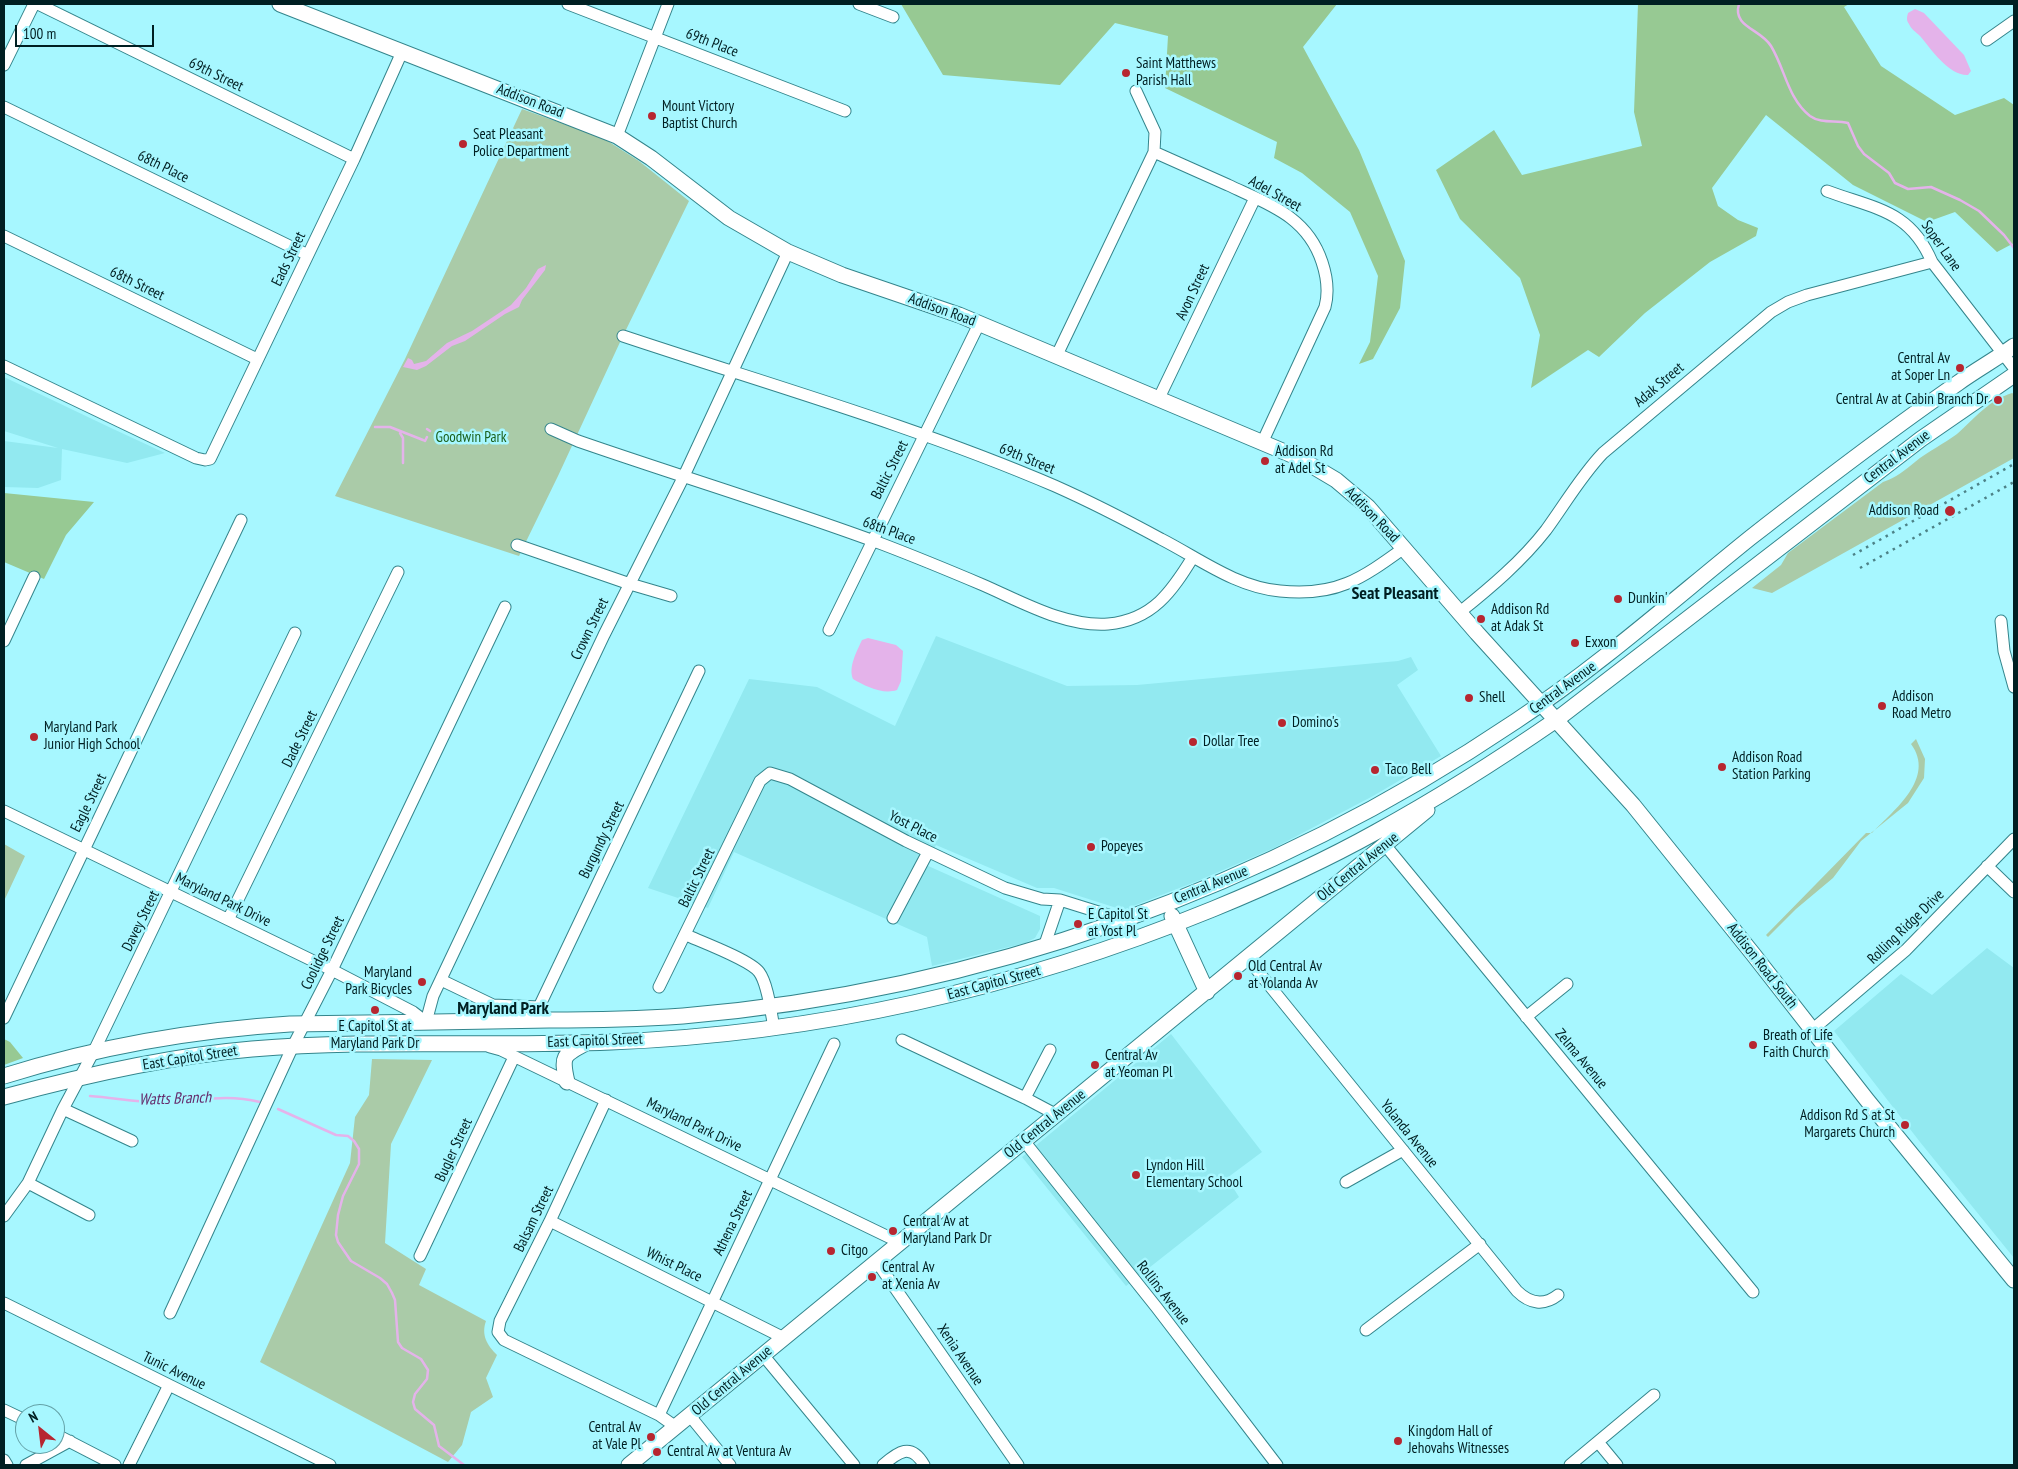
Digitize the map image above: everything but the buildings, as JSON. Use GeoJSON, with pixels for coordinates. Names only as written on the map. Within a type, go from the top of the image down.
{"type":"FeatureCollection","features":[{"type":"Feature","properties":{"kind":"main road","name":"Addison Road"},"geometry":{"type":"LineString","coordinates":[[280,4],[617,136],[650,158],[729,218],[788,252],[842,275],[979,324],[1299,458],[1336,480],[1368,507],[1541,704]]}},
{"type":"Feature","properties":{"kind":"main road","name":"Central Avenue"},"geometry":{"type":"LineString","coordinates":[[1206,992],[1166,903],[1274,859],[1365,814],[1460,758],[1541,704],[1602,659],[1757,533],[1854,458],[1958,383],[2009,350]]}},
{"type":"Feature","properties":{"kind":"main road","name":"Central Avenue"},"geometry":{"type":"LineString","coordinates":[[1176,924],[1308,867],[1376,832],[1461,782],[1556,720],[1915,443],[2014,375]]}},
{"type":"Feature","properties":{"kind":"main road"},"geometry":{"type":"LineString","coordinates":[[1713,600],[1710,592],[1714,580],[1740,557],[1757,533]]}},
{"type":"Feature","properties":{"kind":"main road","name":"Addison Road South"},"geometry":{"type":"LineString","coordinates":[[1541,704],[1665,843],[1867,1100],[2014,1280]]}},
{"type":"Feature","properties":{"kind":"main road","name":"Old Central Avenue"},"geometry":{"type":"LineString","coordinates":[[629,1465],[1461,782]]}},
{"type":"Feature","properties":{"kind":"main road","name":"East Capitol Street"},"geometry":{"type":"LineString","coordinates":[[4,1076],[94,1051],[217,1030],[305,1024],[655,1018],[818,999],[919,980],[1044,947],[1124,920],[1166,903]]}},
{"type":"Feature","properties":{"kind":"main road","name":"East Capitol Street"},"geometry":{"type":"LineString","coordinates":[[4,1097],[80,1078],[178,1058],[249,1049],[293,1046],[587,1042],[717,1035],[774,1028],[848,1017],[933,999],[1013,979],[1106,950],[1176,924]]}},
{"type":"Feature","properties":{"kind":"main road"},"geometry":{"type":"LineString","coordinates":[[566,1082],[564,1058],[569,1052],[587,1042]]}},
{"type":"Feature","properties":{"kind":"street"},"geometry":{"type":"LineString","coordinates":[[4,65],[36,4]]}},
{"type":"Feature","properties":{"kind":"street","name":"69th Street"},"geometry":{"type":"LineString","coordinates":[[36,4],[354,159]]}},
{"type":"Feature","properties":{"kind":"street","name":"69th Place"},"geometry":{"type":"LineString","coordinates":[[568,4],[845,111]]}},
{"type":"Feature","properties":{"kind":"street"},"geometry":{"type":"LineString","coordinates":[[617,136],[668,4]]}},
{"type":"Feature","properties":{"kind":"street"},"geometry":{"type":"LineString","coordinates":[[859,4],[893,17]]}},
{"type":"Feature","properties":{"kind":"street"},"geometry":{"type":"LineString","coordinates":[[1987,40],[2014,21]]}},
{"type":"Feature","properties":{"kind":"street","name":"Eads Street"},"geometry":{"type":"LineString","coordinates":[[4,366],[190,455],[205,460],[212,457],[257,359],[354,159],[402,52]]}},
{"type":"Feature","properties":{"kind":"street"},"geometry":{"type":"LineString","coordinates":[[1056,357],[1154,152],[1155,132],[1136,91]]}},
{"type":"Feature","properties":{"kind":"street","name":"68th Place"},"geometry":{"type":"LineString","coordinates":[[4,107],[308,255]]}},
{"type":"Feature","properties":{"kind":"street","name":"Adel Street"},"geometry":{"type":"LineString","coordinates":[[1154,152],[1255,198],[1290,217],[1306,231],[1320,254],[1327,284],[1327,300],[1322,316],[1262,443]]}},
{"type":"Feature","properties":{"kind":"street","name":"Soper Lane"},"geometry":{"type":"LineString","coordinates":[[1827,191],[1881,210],[1905,222],[1919,237],[1932,262],[2009,350],[2014,368]]}},
{"type":"Feature","properties":{"kind":"street","name":"Avon Street"},"geometry":{"type":"LineString","coordinates":[[1158,400],[1255,198]]}},
{"type":"Feature","properties":{"kind":"street","name":"68th Street"},"geometry":{"type":"LineString","coordinates":[[4,236],[257,359]]}},
{"type":"Feature","properties":{"kind":"street","name":"Crown Street"},"geometry":{"type":"LineString","coordinates":[[426,1022],[433,996],[440,980],[604,635],[734,372],[788,252]]}},
{"type":"Feature","properties":{"kind":"street","name":"Adak Street"},"geometry":{"type":"LineString","coordinates":[[1460,612],[1502,576],[1545,531],[1593,463],[1616,441],[1730,344],[1776,309],[1807,295],[1932,262]]}},
{"type":"Feature","properties":{"kind":"street","name":"Baltic Street"},"geometry":{"type":"LineString","coordinates":[[829,630],[979,324]]}},
{"type":"Feature","properties":{"kind":"street","name":"69th Street"},"geometry":{"type":"LineString","coordinates":[[623,336],[925,435],[1055,487],[1162,539],[1221,572],[1252,586],[1280,592],[1311,592],[1344,586],[1355,582],[1404,548]]}},
{"type":"Feature","properties":{"kind":"street","name":"68th Place"},"geometry":{"type":"LineString","coordinates":[[551,429],[578,441],[683,478],[932,563],[1063,618],[1095,624],[1126,620],[1152,608],[1165,599],[1193,557]]}},
{"type":"Feature","properties":{"kind":"street","name":"Eagle Street"},"geometry":{"type":"LineString","coordinates":[[4,1018],[241,520]]}},
{"type":"Feature","properties":{"kind":"street"},"geometry":{"type":"LineString","coordinates":[[517,545],[671,596]]}},
{"type":"Feature","properties":{"kind":"street","name":"Dade Street"},"geometry":{"type":"LineString","coordinates":[[229,918],[398,572]]}},
{"type":"Feature","properties":{"kind":"street"},"geometry":{"type":"LineString","coordinates":[[4,642],[34,578]]}},
{"type":"Feature","properties":{"kind":"street","name":"Coolidge Street"},"geometry":{"type":"LineString","coordinates":[[170,1313],[293,1046],[332,970],[505,607]]}},
{"type":"Feature","properties":{"kind":"street"},"geometry":{"type":"LineString","coordinates":[[2001,621],[2004,651],[2014,687]]}},
{"type":"Feature","properties":{"kind":"street","name":"Davey Street"},"geometry":{"type":"LineString","coordinates":[[4,1216],[28,1183],[63,1109],[94,1051],[295,633]]}},
{"type":"Feature","properties":{"kind":"street","name":"Burgundy Street"},"geometry":{"type":"LineString","coordinates":[[539,1007],[699,672]]}},
{"type":"Feature","properties":{"kind":"street","name":"Yost Place"},"geometry":{"type":"LineString","coordinates":[[760,781],[770,773],[790,779],[928,852],[1005,888],[1042,899],[1060,900],[1124,920]]}},
{"type":"Feature","properties":{"kind":"street","name":"Baltic Street"},"geometry":{"type":"LineString","coordinates":[[659,987],[760,781]]}},
{"type":"Feature","properties":{"kind":"street","name":"Maryland Park Drive"},"geometry":{"type":"LineString","coordinates":[[4,810],[229,918],[412,1012],[426,1022]]}},
{"type":"Feature","properties":{"kind":"street","name":"Rolling Ridge Drive"},"geometry":{"type":"LineString","coordinates":[[1812,1030],[1906,950],[2014,839]]}},
{"type":"Feature","properties":{"kind":"street","name":"Zelma Avenue"},"geometry":{"type":"LineString","coordinates":[[1385,845],[1753,1292]]}},
{"type":"Feature","properties":{"kind":"street"},"geometry":{"type":"LineString","coordinates":[[894,918],[928,852]]}},
{"type":"Feature","properties":{"kind":"street"},"geometry":{"type":"LineString","coordinates":[[1987,866],[2014,892]]}},
{"type":"Feature","properties":{"kind":"street"},"geometry":{"type":"LineString","coordinates":[[1044,947],[1060,900]]}},
{"type":"Feature","properties":{"kind":"street"},"geometry":{"type":"LineString","coordinates":[[686,935],[746,962],[758,970],[774,1028]]}},
{"type":"Feature","properties":{"kind":"street","name":"Yolanda Avenue"},"geometry":{"type":"LineString","coordinates":[[1248,958],[1518,1291],[1528,1300],[1544,1302],[1558,1295]]}},
{"type":"Feature","properties":{"kind":"street"},"geometry":{"type":"LineString","coordinates":[[440,980],[494,1005],[539,1007],[547,1020]]}},
{"type":"Feature","properties":{"kind":"street"},"geometry":{"type":"LineString","coordinates":[[1526,1017],[1567,984]]}},
{"type":"Feature","properties":{"kind":"street"},"geometry":{"type":"LineString","coordinates":[[902,1040],[1025,1098],[1056,1115]]}},
{"type":"Feature","properties":{"kind":"street","name":"Maryland Park Drive"},"geometry":{"type":"LineString","coordinates":[[471,1043],[501,1050],[901,1243]]}},
{"type":"Feature","properties":{"kind":"street","name":"Athena Street"},"geometry":{"type":"LineString","coordinates":[[659,1415],[834,1044]]}},
{"type":"Feature","properties":{"kind":"street"},"geometry":{"type":"LineString","coordinates":[[1025,1098],[1050,1050]]}},
{"type":"Feature","properties":{"kind":"street","name":"Bugler Street"},"geometry":{"type":"LineString","coordinates":[[420,1256],[514,1057]]}},
{"type":"Feature","properties":{"kind":"street","name":"Balsam Street"},"geometry":{"type":"LineString","coordinates":[[606,1100],[550,1221],[498,1326],[498,1332],[502,1338],[514,1345],[659,1415]]}},
{"type":"Feature","properties":{"kind":"street"},"geometry":{"type":"LineString","coordinates":[[63,1109],[132,1141]]}},
{"type":"Feature","properties":{"kind":"street","name":"Rollins Avenue"},"geometry":{"type":"LineString","coordinates":[[1024,1141],[1157,1308],[1277,1465]]}},
{"type":"Feature","properties":{"kind":"street"},"geometry":{"type":"LineString","coordinates":[[1346,1182],[1403,1150]]}},
{"type":"Feature","properties":{"kind":"street"},"geometry":{"type":"LineString","coordinates":[[28,1183],[88,1215]]}},
{"type":"Feature","properties":{"kind":"street","name":"Whist Place"},"geometry":{"type":"LineString","coordinates":[[550,1221],[784,1338]]}},
{"type":"Feature","properties":{"kind":"street"},"geometry":{"type":"LineString","coordinates":[[1366,1330],[1480,1244]]}},
{"type":"Feature","properties":{"kind":"street","name":"Xenia Avenue"},"geometry":{"type":"LineString","coordinates":[[877,1262],[1018,1465]]}},
{"type":"Feature","properties":{"kind":"street","name":"Tunic Avenue"},"geometry":{"type":"LineString","coordinates":[[4,1304],[330,1465]]}},
{"type":"Feature","properties":{"kind":"street"},"geometry":{"type":"LineString","coordinates":[[763,1355],[854,1465]]}},
{"type":"Feature","properties":{"kind":"street"},"geometry":{"type":"LineString","coordinates":[[129,1465],[169,1385]]}},
{"type":"Feature","properties":{"kind":"street"},"geometry":{"type":"LineString","coordinates":[[1570,1465],[1654,1396]]}},
{"type":"Feature","properties":{"kind":"street"},"geometry":{"type":"LineString","coordinates":[[659,1415],[676,1427]]}},
{"type":"Feature","properties":{"kind":"street"},"geometry":{"type":"LineString","coordinates":[[690,1416],[730,1465]]}},
{"type":"Feature","properties":{"kind":"street"},"geometry":{"type":"LineString","coordinates":[[65,1439],[115,1465]]}},
{"type":"Feature","properties":{"kind":"street"},"geometry":{"type":"LineString","coordinates":[[26,1465],[70,1441]]}},
{"type":"Feature","properties":{"kind":"street"},"geometry":{"type":"LineString","coordinates":[[1598,1442],[1617,1465]]}},
{"type":"Feature","properties":{"kind":"street"},"geometry":{"type":"LineString","coordinates":[[883,1465],[898,1452],[907,1451],[915,1454],[924,1465]]}},
{"type":"Feature","properties":{"kind":"street"},"geometry":{"type":"LineString","coordinates":[[4,1460],[7,1465]]}},
{"type":"Feature","properties":{"kind":"shaded area"},"geometry":{"type":"Polygon","coordinates":[[[901,4],[1337,4],[1303,47],[1359,150],[1405,261],[1400,308],[1373,359],[1359,364],[1370,342],[1378,276],[1350,212],[1302,173],[1274,158],[1277,142],[1165,88],[1168,36],[1115,23],[1060,85],[943,75],[901,4]]]}},
{"type":"Feature","properties":{"kind":"shaded area"},"geometry":{"type":"Polygon","coordinates":[[[1638,4],[1849,4],[1844,7],[1881,66],[1955,115],[2004,98],[2014,105],[2014,243],[1997,252],[1955,212],[1927,222],[1853,185],[1766,115],[1712,188],[1718,206],[1738,220],[1758,228],[1756,236],[1710,262],[1645,313],[1599,357],[1588,350],[1531,388],[1540,335],[1520,278],[1460,219],[1436,170],[1494,130],[1522,175],[1642,146],[1634,112],[1638,4]]]}},
{"type":"Feature","properties":{"kind":"shaded area"},"geometry":{"type":"Polygon","coordinates":[[[1915,9],[1924,13],[1964,55],[1971,71],[1968,75],[1961,74],[1947,67],[1911,27],[1907,21],[1907,16],[1908,13],[1915,9]]]}},
{"type":"Feature","properties":{"kind":"shaded area"},"geometry":{"type":"Polygon","coordinates":[[[546,265],[545,270],[522,300],[519,307],[505,314],[465,341],[452,346],[426,366],[417,370],[403,367],[408,358],[414,364],[426,361],[447,343],[472,331],[511,305],[526,288],[538,269],[546,265]]]}},
{"type":"Feature","properties":{"kind":"shaded area"},"geometry":{"type":"Polygon","coordinates":[[[4,377],[165,453],[127,463],[62,449],[61,480],[38,488],[4,487],[4,441],[58,448],[4,431],[4,377]]]}},
{"type":"Feature","properties":{"kind":"shaded area"},"geometry":{"type":"Polygon","coordinates":[[[4,493],[94,502],[66,535],[44,579],[4,562],[4,493]]]}},
{"type":"Feature","properties":{"kind":"shaded area"},"geometry":{"type":"Polygon","coordinates":[[[936,636],[1067,686],[1137,685],[1398,661],[1411,657],[1418,670],[1397,685],[1441,756],[1373,796],[1274,848],[1123,910],[1054,888],[1037,888],[936,845],[926,865],[1040,916],[1040,929],[1035,938],[1025,943],[932,966],[927,937],[734,852],[708,908],[648,888],[749,679],[817,687],[895,726],[936,636]]]}},
{"type":"Feature","properties":{"kind":"shaded area"},"geometry":{"type":"Polygon","coordinates":[[[868,638],[896,645],[903,651],[901,681],[897,690],[880,691],[853,679],[854,659],[862,640],[868,638]]]}},
{"type":"Feature","properties":{"kind":"shaded area"},"geometry":{"type":"Polygon","coordinates":[[[1987,948],[2014,968],[2014,1258],[1920,1142],[1834,1031],[1901,974],[1932,995],[1987,948]]]}},
{"type":"Feature","properties":{"kind":"shaded area"},"geometry":{"type":"Polygon","coordinates":[[[1171,1034],[1262,1152],[1227,1178],[1239,1197],[1126,1286],[1022,1157],[1171,1034]]]}},
{"type":"Feature","properties":{"kind":"shaded area"},"geometry":{"type":"Polygon","coordinates":[[[4,1039],[10,1042],[23,1058],[4,1065],[4,1039]]]}},
{"type":"Feature","properties":{"kind":"green space","name":"Goodwin Park"},"geometry":{"type":"Polygon","coordinates":[[[522,109],[603,138],[639,161],[689,201],[519,556],[335,496],[405,359],[522,109]]]}},
{"type":"Feature","properties":{"kind":"green space"},"geometry":{"type":"Polygon","coordinates":[[[2012,393],[2014,394],[2014,458],[1772,593],[1752,588],[1781,565],[1788,553],[1883,482],[1900,473],[1925,454],[1957,434],[1996,400],[2012,393]]]}},
{"type":"Feature","properties":{"kind":"green space"},"geometry":{"type":"Polygon","coordinates":[[[1916,739],[1925,759],[1924,778],[1908,803],[1877,828],[1901,804],[1915,781],[1919,769],[1917,757],[1911,744],[1916,739]]]}},
{"type":"Feature","properties":{"kind":"green space"},"geometry":{"type":"Polygon","coordinates":[[[1866,833],[1871,833],[1861,841],[1833,878],[1796,909],[1768,937],[1766,935],[1866,833]]]}},
{"type":"Feature","properties":{"kind":"green space"},"geometry":{"type":"Polygon","coordinates":[[[4,844],[25,856],[4,901],[4,844]]]}},
{"type":"Feature","properties":{"kind":"green space"},"geometry":{"type":"Polygon","coordinates":[[[372,1059],[432,1060],[391,1144],[385,1243],[426,1269],[419,1285],[486,1321],[484,1331],[486,1340],[497,1355],[486,1378],[493,1397],[471,1412],[462,1445],[448,1462],[260,1362],[350,1163],[355,1117],[369,1095],[372,1059]]]}},
{"type":"Feature","properties":{"kind":"waterway"},"geometry":{"type":"LineString","coordinates":[[1739,4],[1738,12],[1743,23],[1771,46],[1797,101],[1810,116],[1823,121],[1848,123],[1858,146],[1864,154],[1889,173],[1895,183],[1908,189],[1931,187],[1960,200],[1979,211],[2004,235],[2014,248]]}},
{"type":"Feature","properties":{"kind":"waterway"},"geometry":{"type":"LineString","coordinates":[[375,427],[390,427],[425,441],[427,437]]}},
{"type":"Feature","properties":{"kind":"waterway"},"geometry":{"type":"LineString","coordinates":[[400,433],[403,438],[403,463]]}},
{"type":"Feature","properties":{"kind":"waterway","name":"Watts Branch"},"geometry":{"type":"LineString","coordinates":[[90,1096],[151,1102],[226,1098],[260,1102]]}},
{"type":"Feature","properties":{"kind":"waterway","name":"Watts Branch"},"geometry":{"type":"LineString","coordinates":[[278,1109],[336,1135],[348,1136],[359,1149],[359,1164],[343,1196],[338,1215],[336,1235],[338,1242],[351,1261],[387,1284],[395,1300],[398,1342],[402,1348],[421,1359],[428,1370],[427,1379],[415,1394],[413,1402],[415,1409],[434,1425],[439,1446],[464,1465]]}},
{"type":"Feature","properties":{"kind":"railway"},"geometry":{"type":"LineString","coordinates":[[1853,555],[2014,464]]}},
{"type":"Feature","properties":{"kind":"railway"},"geometry":{"type":"LineString","coordinates":[[1860,568],[2014,482]]}},
{"type":"Feature","properties":{"kind":"place","name":"Saint Matthews Parish Hall"},"geometry":{"type":"Point","coordinates":[1126,73]}},
{"type":"Feature","properties":{"kind":"place","name":"Mount Victory Baptist Church"},"geometry":{"type":"Point","coordinates":[652,116]}},
{"type":"Feature","properties":{"kind":"place","name":"Seat Pleasant Police Department"},"geometry":{"type":"Point","coordinates":[463,144]}},
{"type":"Feature","properties":{"kind":"place","name":"Central Av at Soper Ln"},"geometry":{"type":"Point","coordinates":[1960,368]}},
{"type":"Feature","properties":{"kind":"place","name":"Central Av at Cabin Branch Dr"},"geometry":{"type":"Point","coordinates":[1998,400]}},
{"type":"Feature","properties":{"kind":"place","name":"Addison Rd at Adel St"},"geometry":{"type":"Point","coordinates":[1265,461]}},
{"type":"Feature","properties":{"kind":"place","name":"Addison Road"},"geometry":{"type":"Point","coordinates":[1950,511]}},
{"type":"Feature","properties":{"kind":"place","name":"Dunkin'"},"geometry":{"type":"Point","coordinates":[1618,599]}},
{"type":"Feature","properties":{"kind":"place","name":"Addison Rd at Adak St"},"geometry":{"type":"Point","coordinates":[1481,619]}},
{"type":"Feature","properties":{"kind":"place","name":"Exxon"},"geometry":{"type":"Point","coordinates":[1575,643]}},
{"type":"Feature","properties":{"kind":"place","name":"Shell"},"geometry":{"type":"Point","coordinates":[1469,698]}},
{"type":"Feature","properties":{"kind":"place","name":"Addison Road Metro"},"geometry":{"type":"Point","coordinates":[1882,706]}},
{"type":"Feature","properties":{"kind":"place","name":"Domino's"},"geometry":{"type":"Point","coordinates":[1282,723]}},
{"type":"Feature","properties":{"kind":"place","name":"Maryland Park Junior High School"},"geometry":{"type":"Point","coordinates":[34,737]}},
{"type":"Feature","properties":{"kind":"place","name":"Dollar Tree"},"geometry":{"type":"Point","coordinates":[1193,742]}},
{"type":"Feature","properties":{"kind":"place","name":"Addison Road Station Parking"},"geometry":{"type":"Point","coordinates":[1722,767]}},
{"type":"Feature","properties":{"kind":"place","name":"Taco Bell"},"geometry":{"type":"Point","coordinates":[1375,770]}},
{"type":"Feature","properties":{"kind":"place","name":"Popeyes"},"geometry":{"type":"Point","coordinates":[1091,847]}},
{"type":"Feature","properties":{"kind":"place","name":"E Capitol St at Yost Pl"},"geometry":{"type":"Point","coordinates":[1078,924]}},
{"type":"Feature","properties":{"kind":"place","name":"Old Central Av at Yolanda Av"},"geometry":{"type":"Point","coordinates":[1238,976]}},
{"type":"Feature","properties":{"kind":"place","name":"Maryland Park Bicycles"},"geometry":{"type":"Point","coordinates":[422,982]}},
{"type":"Feature","properties":{"kind":"place","name":"E Capitol St at Maryland Park Dr"},"geometry":{"type":"Point","coordinates":[375,1010]}},
{"type":"Feature","properties":{"kind":"place","name":"Breath of Life Faith Church"},"geometry":{"type":"Point","coordinates":[1753,1045]}},
{"type":"Feature","properties":{"kind":"place","name":"Central Av at Yeoman Pl"},"geometry":{"type":"Point","coordinates":[1095,1065]}},
{"type":"Feature","properties":{"kind":"place","name":"Addison Rd S at St Margarets Church"},"geometry":{"type":"Point","coordinates":[1905,1125]}},
{"type":"Feature","properties":{"kind":"place","name":"Lyndon Hill Elementary School"},"geometry":{"type":"Point","coordinates":[1136,1175]}},
{"type":"Feature","properties":{"kind":"place","name":"Central Av at Maryland Park Dr"},"geometry":{"type":"Point","coordinates":[893,1231]}},
{"type":"Feature","properties":{"kind":"place","name":"Citgo"},"geometry":{"type":"Point","coordinates":[831,1251]}},
{"type":"Feature","properties":{"kind":"place","name":"Central Av at Xenia Av"},"geometry":{"type":"Point","coordinates":[872,1277]}},
{"type":"Feature","properties":{"kind":"place","name":"Central Av at Vale Pl"},"geometry":{"type":"Point","coordinates":[651,1437]}},
{"type":"Feature","properties":{"kind":"place","name":"Kingdom Hall of Jehovahs Witnesses"},"geometry":{"type":"Point","coordinates":[1398,1441]}},
{"type":"Feature","properties":{"kind":"place","name":"Central Av at Ventura Av"},"geometry":{"type":"Point","coordinates":[657,1452]}},
{"type":"Feature","properties":{"kind":"district","name":"Seat Pleasant"},"geometry":{"type":"Point","coordinates":[1395,594]}},
{"type":"Feature","properties":{"kind":"district","name":"Maryland Park"},"geometry":{"type":"Point","coordinates":[503,1009]}}]}
